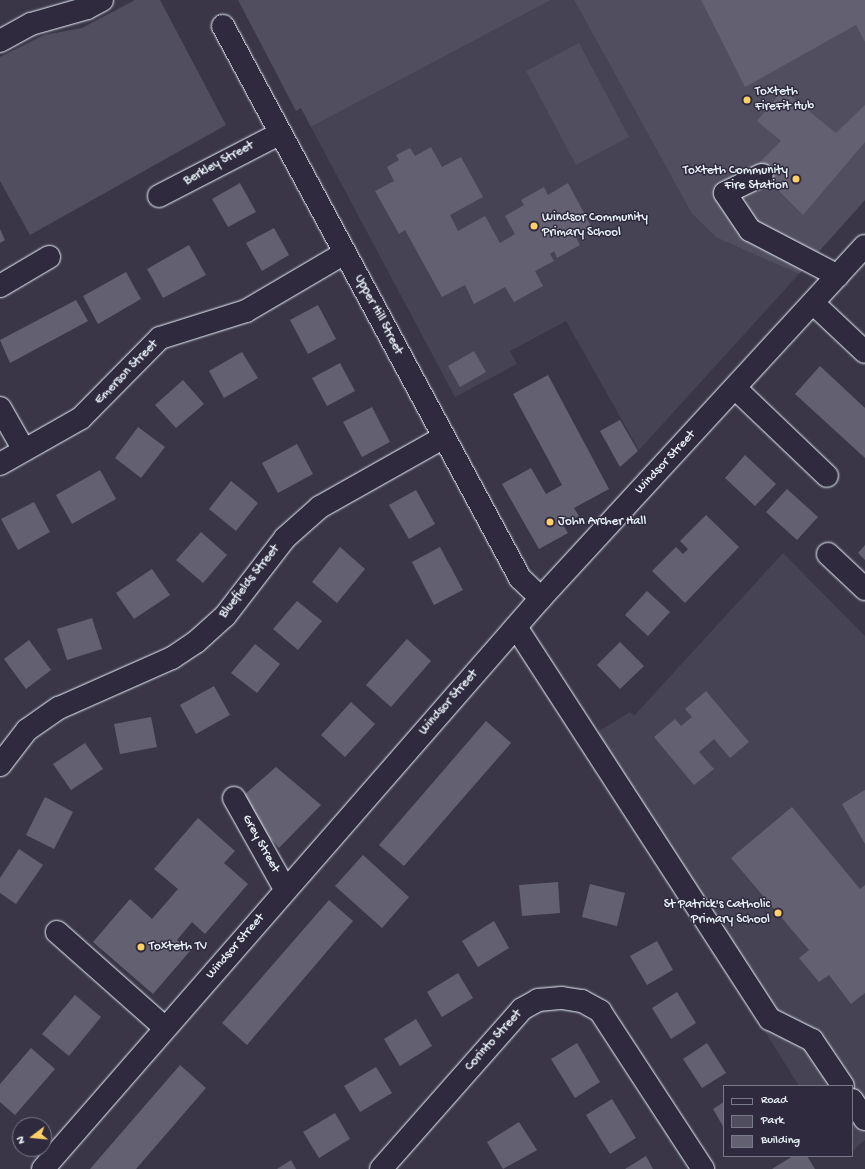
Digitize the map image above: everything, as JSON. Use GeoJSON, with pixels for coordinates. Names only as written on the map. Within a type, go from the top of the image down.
{"type":"FeatureCollection","features":[{"type":"Feature","properties":{"kind":"street"},"geometry":{"type":"LineString","coordinates":[[0,41],[31,24],[87,8],[102,0]]}},
{"type":"Feature","properties":{"kind":"street","name":"Upper Hill Street"},"geometry":{"type":"LineString","coordinates":[[223,26],[520,578],[541,598]]}},
{"type":"Feature","properties":{"kind":"street","name":"Berkley Street"},"geometry":{"type":"LineString","coordinates":[[159,196],[280,134]]}},
{"type":"Feature","properties":{"kind":"street"},"geometry":{"type":"LineString","coordinates":[[762,174],[725,193],[750,230],[838,276]]}},
{"type":"Feature","properties":{"kind":"street","name":"Windsor Street"},"geometry":{"type":"LineString","coordinates":[[43,1169],[541,598],[865,246]]}},
{"type":"Feature","properties":{"kind":"street","name":"Emerson Street"},"geometry":{"type":"LineString","coordinates":[[0,464],[81,418],[160,338],[246,311],[345,253]]}},
{"type":"Feature","properties":{"kind":"street"},"geometry":{"type":"LineString","coordinates":[[0,286],[49,257]]}},
{"type":"Feature","properties":{"kind":"street"},"geometry":{"type":"LineString","coordinates":[[813,303],[865,352]]}},
{"type":"Feature","properties":{"kind":"street"},"geometry":{"type":"LineString","coordinates":[[735,388],[827,476]]}},
{"type":"Feature","properties":{"kind":"street"},"geometry":{"type":"LineString","coordinates":[[0,408],[24,450]]}},
{"type":"Feature","properties":{"kind":"street","name":"Bluefields Street"},"geometry":{"type":"LineString","coordinates":[[0,765],[27,730],[59,708],[172,658],[196,642],[225,616],[285,538],[320,507],[444,437]]}},
{"type":"Feature","properties":{"kind":"street"},"geometry":{"type":"LineString","coordinates":[[828,554],[865,589]]}},
{"type":"Feature","properties":{"kind":"street"},"geometry":{"type":"LineString","coordinates":[[516,627],[770,1019],[812,1040],[842,1085]]}},
{"type":"Feature","properties":{"kind":"street","name":"Grey Street"},"geometry":{"type":"LineString","coordinates":[[234,798],[286,889]]}},
{"type":"Feature","properties":{"kind":"street"},"geometry":{"type":"LineString","coordinates":[[57,932],[165,1028]]}},
{"type":"Feature","properties":{"kind":"street","name":"Corinto Street"},"geometry":{"type":"LineString","coordinates":[[381,1169],[522,1009],[538,1000],[562,998],[582,1001],[600,1011],[703,1169]]}},
{"type":"Feature","properties":{"kind":"street"},"geometry":{"type":"LineString","coordinates":[[853,1101],[865,1119]]}},
{"type":"Feature","properties":{"kind":"shaded area","name":"Windsor Community Primary School"},"geometry":{"type":"Polygon","coordinates":[[[551,0],[574,0],[692,214],[717,238],[799,274],[639,450],[566,321],[510,351],[517,364],[455,397],[311,127],[551,0]]]}},
{"type":"Feature","properties":{"kind":"shaded area","name":"St Patrick's Catholic Primary School"},"geometry":{"type":"Polygon","coordinates":[[[783,553],[865,636],[865,1140],[853,1150],[853,1085],[798,1085],[583,741],[630,712],[634,716],[783,553]]]}},
{"type":"Feature","properties":{"kind":"green space"},"geometry":{"type":"Polygon","coordinates":[[[135,0],[160,0],[226,125],[30,235],[0,181],[0,57],[44,35],[82,28],[135,0]]]}},
{"type":"Feature","properties":{"kind":"green space"},"geometry":{"type":"Polygon","coordinates":[[[238,0],[551,0],[311,127],[301,108],[296,111],[238,0]]]}},
{"type":"Feature","properties":{"kind":"green space","name":"Toxteth FireFit Hub"},"geometry":{"type":"Polygon","coordinates":[[[574,0],[865,0],[865,200],[799,274],[717,238],[692,214],[574,0]]]}},
{"type":"Feature","properties":{"kind":"green space"},"geometry":{"type":"Polygon","coordinates":[[[579,43],[629,137],[576,165],[526,71],[579,43]]]}},
{"type":"Feature","properties":{"kind":"building"},"geometry":{"type":"Polygon","coordinates":[[[701,0],[865,0],[865,42],[856,25],[745,87],[701,0]]]}},
{"type":"Feature","properties":{"kind":"building"},"geometry":{"type":"Polygon","coordinates":[[[783,90],[836,133],[865,105],[865,142],[803,215],[755,167],[781,141],[757,121],[783,90]]]}},
{"type":"Feature","properties":{"kind":"building"},"geometry":{"type":"Polygon","coordinates":[[[431,147],[442,167],[461,157],[483,197],[450,215],[458,231],[485,216],[500,243],[515,234],[505,216],[524,205],[521,200],[544,187],[548,195],[568,183],[591,226],[575,235],[580,245],[557,258],[554,251],[550,254],[554,261],[535,271],[543,286],[514,302],[505,287],[474,304],[465,285],[442,297],[405,230],[399,234],[375,191],[394,181],[387,167],[399,160],[396,155],[410,148],[415,156],[431,147]]]}},
{"type":"Feature","properties":{"kind":"building"},"geometry":{"type":"Polygon","coordinates":[[[240,183],[256,212],[228,227],[212,199],[240,183]]]}},
{"type":"Feature","properties":{"kind":"building"},"geometry":{"type":"Polygon","coordinates":[[[274,228],[289,255],[262,271],[246,243],[274,228]]]}},
{"type":"Feature","properties":{"kind":"building"},"geometry":{"type":"Polygon","coordinates":[[[0,229],[5,240],[0,243],[0,229]]]}},
{"type":"Feature","properties":{"kind":"building"},"geometry":{"type":"Polygon","coordinates":[[[189,245],[206,275],[163,298],[147,269],[189,245]]]}},
{"type":"Feature","properties":{"kind":"building"},"geometry":{"type":"Polygon","coordinates":[[[126,272],[141,299],[98,324],[83,296],[126,272]]]}},
{"type":"Feature","properties":{"kind":"building"},"geometry":{"type":"Polygon","coordinates":[[[76,300],[88,321],[10,363],[0,340],[76,300]]]}},
{"type":"Feature","properties":{"kind":"building"},"geometry":{"type":"Polygon","coordinates":[[[318,305],[336,339],[308,354],[290,320],[318,305]]]}},
{"type":"Feature","properties":{"kind":"building"},"geometry":{"type":"Polygon","coordinates":[[[474,351],[486,372],[460,387],[448,366],[474,351]]]}},
{"type":"Feature","properties":{"kind":"building"},"geometry":{"type":"Polygon","coordinates":[[[242,352],[258,378],[224,398],[209,371],[242,352]]]}},
{"type":"Feature","properties":{"kind":"building"},"geometry":{"type":"Polygon","coordinates":[[[340,363],[355,391],[327,406],[312,378],[340,363]]]}},
{"type":"Feature","properties":{"kind":"building"},"geometry":{"type":"Polygon","coordinates":[[[820,366],[865,408],[865,458],[795,394],[820,366]]]}},
{"type":"Feature","properties":{"kind":"building"},"geometry":{"type":"Polygon","coordinates":[[[548,375],[609,489],[574,508],[579,516],[563,525],[568,533],[539,549],[502,484],[531,468],[546,494],[562,485],[513,394],[548,375]]]}},
{"type":"Feature","properties":{"kind":"building"},"geometry":{"type":"Polygon","coordinates":[[[183,380],[204,404],[176,428],[155,405],[183,380]]]}},
{"type":"Feature","properties":{"kind":"building"},"geometry":{"type":"Polygon","coordinates":[[[372,407],[390,442],[362,457],[343,422],[372,407]]]}},
{"type":"Feature","properties":{"kind":"building"},"geometry":{"type":"Polygon","coordinates":[[[620,420],[638,451],[620,467],[600,431],[620,420]]]}},
{"type":"Feature","properties":{"kind":"building"},"geometry":{"type":"Polygon","coordinates":[[[138,427],[165,447],[141,478],[115,458],[138,427]]]}},
{"type":"Feature","properties":{"kind":"building"},"geometry":{"type":"Polygon","coordinates":[[[297,444],[313,474],[278,493],[262,463],[297,444]]]}},
{"type":"Feature","properties":{"kind":"building"},"geometry":{"type":"Polygon","coordinates":[[[745,455],[776,484],[755,506],[725,478],[745,455]]]}},
{"type":"Feature","properties":{"kind":"building"},"geometry":{"type":"Polygon","coordinates":[[[100,470],[116,499],[72,524],[56,495],[100,470]]]}},
{"type":"Feature","properties":{"kind":"building"},"geometry":{"type":"Polygon","coordinates":[[[231,481],[258,503],[236,531],[209,509],[231,481]]]}},
{"type":"Feature","properties":{"kind":"building"},"geometry":{"type":"Polygon","coordinates":[[[787,489],[818,517],[797,540],[766,512],[787,489]]]}},
{"type":"Feature","properties":{"kind":"building"},"geometry":{"type":"Polygon","coordinates":[[[416,490],[435,524],[409,539],[389,505],[416,490]]]}},
{"type":"Feature","properties":{"kind":"building"},"geometry":{"type":"Polygon","coordinates":[[[34,502],[50,532],[18,550],[1,519],[34,502]]]}},
{"type":"Feature","properties":{"kind":"building"},"geometry":{"type":"Polygon","coordinates":[[[706,515],[739,547],[685,603],[652,571],[676,547],[683,554],[688,549],[680,541],[706,515]]]}},
{"type":"Feature","properties":{"kind":"building"},"geometry":{"type":"Polygon","coordinates":[[[201,532],[227,555],[203,583],[176,560],[201,532]]]}},
{"type":"Feature","properties":{"kind":"building"},"geometry":{"type":"Polygon","coordinates":[[[865,545],[865,560],[858,553],[865,545]]]}},
{"type":"Feature","properties":{"kind":"building"},"geometry":{"type":"Polygon","coordinates":[[[340,547],[365,569],[337,603],[312,582],[340,547]]]}},
{"type":"Feature","properties":{"kind":"building"},"geometry":{"type":"Polygon","coordinates":[[[440,547],[463,590],[434,605],[412,562],[440,547]]]}},
{"type":"Feature","properties":{"kind":"building"},"geometry":{"type":"Polygon","coordinates":[[[152,569],[170,595],[134,619],[116,593],[152,569]]]}},
{"type":"Feature","properties":{"kind":"building"},"geometry":{"type":"Polygon","coordinates":[[[647,591],[670,612],[648,636],[625,615],[647,591]]]}},
{"type":"Feature","properties":{"kind":"building"},"geometry":{"type":"Polygon","coordinates":[[[297,601],[322,621],[298,650],[273,629],[297,601]]]}},
{"type":"Feature","properties":{"kind":"building"},"geometry":{"type":"Polygon","coordinates":[[[92,618],[102,649],[67,660],[57,629],[92,618]]]}},
{"type":"Feature","properties":{"kind":"building"},"geometry":{"type":"Polygon","coordinates":[[[407,639],[431,661],[391,707],[366,685],[407,639]]]}},
{"type":"Feature","properties":{"kind":"building"},"geometry":{"type":"Polygon","coordinates":[[[29,640],[51,670],[26,689],[4,659],[29,640]]]}},
{"type":"Feature","properties":{"kind":"building"},"geometry":{"type":"Polygon","coordinates":[[[620,642],[644,666],[620,689],[597,665],[620,642]]]}},
{"type":"Feature","properties":{"kind":"building"},"geometry":{"type":"Polygon","coordinates":[[[255,644],[280,664],[257,693],[231,673],[255,644]]]}},
{"type":"Feature","properties":{"kind":"building"},"geometry":{"type":"Polygon","coordinates":[[[214,686],[230,715],[196,734],[180,705],[214,686]]]}},
{"type":"Feature","properties":{"kind":"building"},"geometry":{"type":"Polygon","coordinates":[[[706,691],[749,742],[730,758],[714,739],[699,752],[714,769],[694,785],[654,737],[675,719],[681,726],[692,717],[685,709],[706,691]]]}},
{"type":"Feature","properties":{"kind":"building"},"geometry":{"type":"Polygon","coordinates":[[[351,702],[375,724],[345,757],[321,735],[351,702]]]}},
{"type":"Feature","properties":{"kind":"building"},"geometry":{"type":"Polygon","coordinates":[[[151,717],[157,747],[120,754],[114,724],[151,717]]]}},
{"type":"Feature","properties":{"kind":"building"},"geometry":{"type":"Polygon","coordinates":[[[486,721],[511,743],[404,866],[379,845],[486,721]]]}},
{"type":"Feature","properties":{"kind":"building"},"geometry":{"type":"Polygon","coordinates":[[[85,743],[103,769],[71,790],[53,764],[85,743]]]}},
{"type":"Feature","properties":{"kind":"building"},"geometry":{"type":"Polygon","coordinates":[[[276,767],[321,805],[279,848],[261,828],[245,794],[276,767]]]}},
{"type":"Feature","properties":{"kind":"building"},"geometry":{"type":"Polygon","coordinates":[[[865,790],[865,844],[842,804],[865,790]]]}},
{"type":"Feature","properties":{"kind":"building"},"geometry":{"type":"Polygon","coordinates":[[[45,797],[73,812],[54,849],[26,835],[45,797]]]}},
{"type":"Feature","properties":{"kind":"building"},"geometry":{"type":"Polygon","coordinates":[[[792,807],[860,889],[865,885],[865,993],[851,1004],[829,975],[819,982],[799,958],[809,950],[731,858],[792,807]]]}},
{"type":"Feature","properties":{"kind":"building"},"geometry":{"type":"Polygon","coordinates":[[[198,818],[235,851],[224,863],[248,884],[205,934],[192,922],[177,940],[190,951],[153,994],[93,942],[130,899],[152,919],[178,889],[154,869],[198,818]]]}},
{"type":"Feature","properties":{"kind":"building"},"geometry":{"type":"Polygon","coordinates":[[[19,849],[43,865],[16,904],[0,893],[0,878],[19,849]]]}},
{"type":"Feature","properties":{"kind":"building"},"geometry":{"type":"Polygon","coordinates":[[[363,855],[409,897],[382,928],[335,886],[363,855]]]}},
{"type":"Feature","properties":{"kind":"building"},"geometry":{"type":"Polygon","coordinates":[[[558,882],[560,913],[522,916],[519,885],[558,882]]]}},
{"type":"Feature","properties":{"kind":"building"},"geometry":{"type":"Polygon","coordinates":[[[590,884],[625,893],[617,926],[582,917],[590,884]]]}},
{"type":"Feature","properties":{"kind":"building"},"geometry":{"type":"Polygon","coordinates":[[[329,900],[353,921],[247,1045],[222,1023],[329,900]]]}},
{"type":"Feature","properties":{"kind":"building"},"geometry":{"type":"Polygon","coordinates":[[[494,921],[509,948],[478,967],[462,941],[494,921]]]}},
{"type":"Feature","properties":{"kind":"building"},"geometry":{"type":"Polygon","coordinates":[[[657,941],[673,970],[647,985],[630,956],[657,941]]]}},
{"type":"Feature","properties":{"kind":"building"},"geometry":{"type":"Polygon","coordinates":[[[458,973],[473,998],[442,1017],[427,992],[458,973]]]}},
{"type":"Feature","properties":{"kind":"building"},"geometry":{"type":"Polygon","coordinates":[[[677,992],[696,1023],[671,1039],[652,1008],[677,992]]]}},
{"type":"Feature","properties":{"kind":"building"},"geometry":{"type":"Polygon","coordinates":[[[75,995],[101,1017],[69,1056],[42,1034],[75,995]]]}},
{"type":"Feature","properties":{"kind":"building"},"geometry":{"type":"Polygon","coordinates":[[[416,1019],[432,1046],[400,1066],[384,1039],[416,1019]]]}},
{"type":"Feature","properties":{"kind":"building"},"geometry":{"type":"Polygon","coordinates":[[[577,1043],[600,1082],[575,1098],[551,1059],[577,1043]]]}},
{"type":"Feature","properties":{"kind":"building"},"geometry":{"type":"Polygon","coordinates":[[[707,1043],[726,1073],[702,1088],[683,1059],[707,1043]]]}},
{"type":"Feature","properties":{"kind":"building"},"geometry":{"type":"Polygon","coordinates":[[[31,1048],[55,1069],[15,1115],[0,1102],[0,1084],[31,1048]]]}},
{"type":"Feature","properties":{"kind":"building"},"geometry":{"type":"Polygon","coordinates":[[[180,1065],[206,1088],[136,1169],[90,1169],[180,1065]]]}},
{"type":"Feature","properties":{"kind":"building"},"geometry":{"type":"Polygon","coordinates":[[[376,1067],[392,1093],[360,1112],[344,1086],[376,1067]]]}},
{"type":"Feature","properties":{"kind":"building"},"geometry":{"type":"Polygon","coordinates":[[[612,1099],[636,1138],[610,1154],[586,1115],[612,1099]]]}},
{"type":"Feature","properties":{"kind":"building"},"geometry":{"type":"Polygon","coordinates":[[[723,1103],[723,1126],[713,1109],[723,1103]]]}},
{"type":"Feature","properties":{"kind":"building"},"geometry":{"type":"Polygon","coordinates":[[[335,1113],[350,1139],[319,1158],[303,1132],[335,1113]]]}},
{"type":"Feature","properties":{"kind":"building"},"geometry":{"type":"Polygon","coordinates":[[[519,1122],[537,1150],[503,1169],[487,1142],[519,1122]]]}},
{"type":"Feature","properties":{"kind":"building"},"geometry":{"type":"Polygon","coordinates":[[[646,1156],[653,1169],[625,1169],[646,1156]]]}},
{"type":"Feature","properties":{"kind":"building"},"geometry":{"type":"Polygon","coordinates":[[[791,1157],[808,1157],[815,1169],[772,1169],[791,1157]]]}},
{"type":"Feature","properties":{"kind":"building"},"geometry":{"type":"Polygon","coordinates":[[[291,1160],[296,1169],[277,1169],[291,1160]]]}},
{"type":"Feature","properties":{"kind":"place","name":"Toxteth FireFit Hub"},"geometry":{"type":"Point","coordinates":[747,100]}},
{"type":"Feature","properties":{"kind":"place","name":"Toxteth Community Fire Station"},"geometry":{"type":"Point","coordinates":[796,179]}},
{"type":"Feature","properties":{"kind":"place","name":"Windsor Community Primary School"},"geometry":{"type":"Point","coordinates":[534,226]}},
{"type":"Feature","properties":{"kind":"place","name":"John Archer Hall"},"geometry":{"type":"Point","coordinates":[550,522]}},
{"type":"Feature","properties":{"kind":"place","name":"St Patrick's Catholic Primary School"},"geometry":{"type":"Point","coordinates":[778,913]}},
{"type":"Feature","properties":{"kind":"place","name":"Toxteth TV"},"geometry":{"type":"Point","coordinates":[141,947]}}]}
